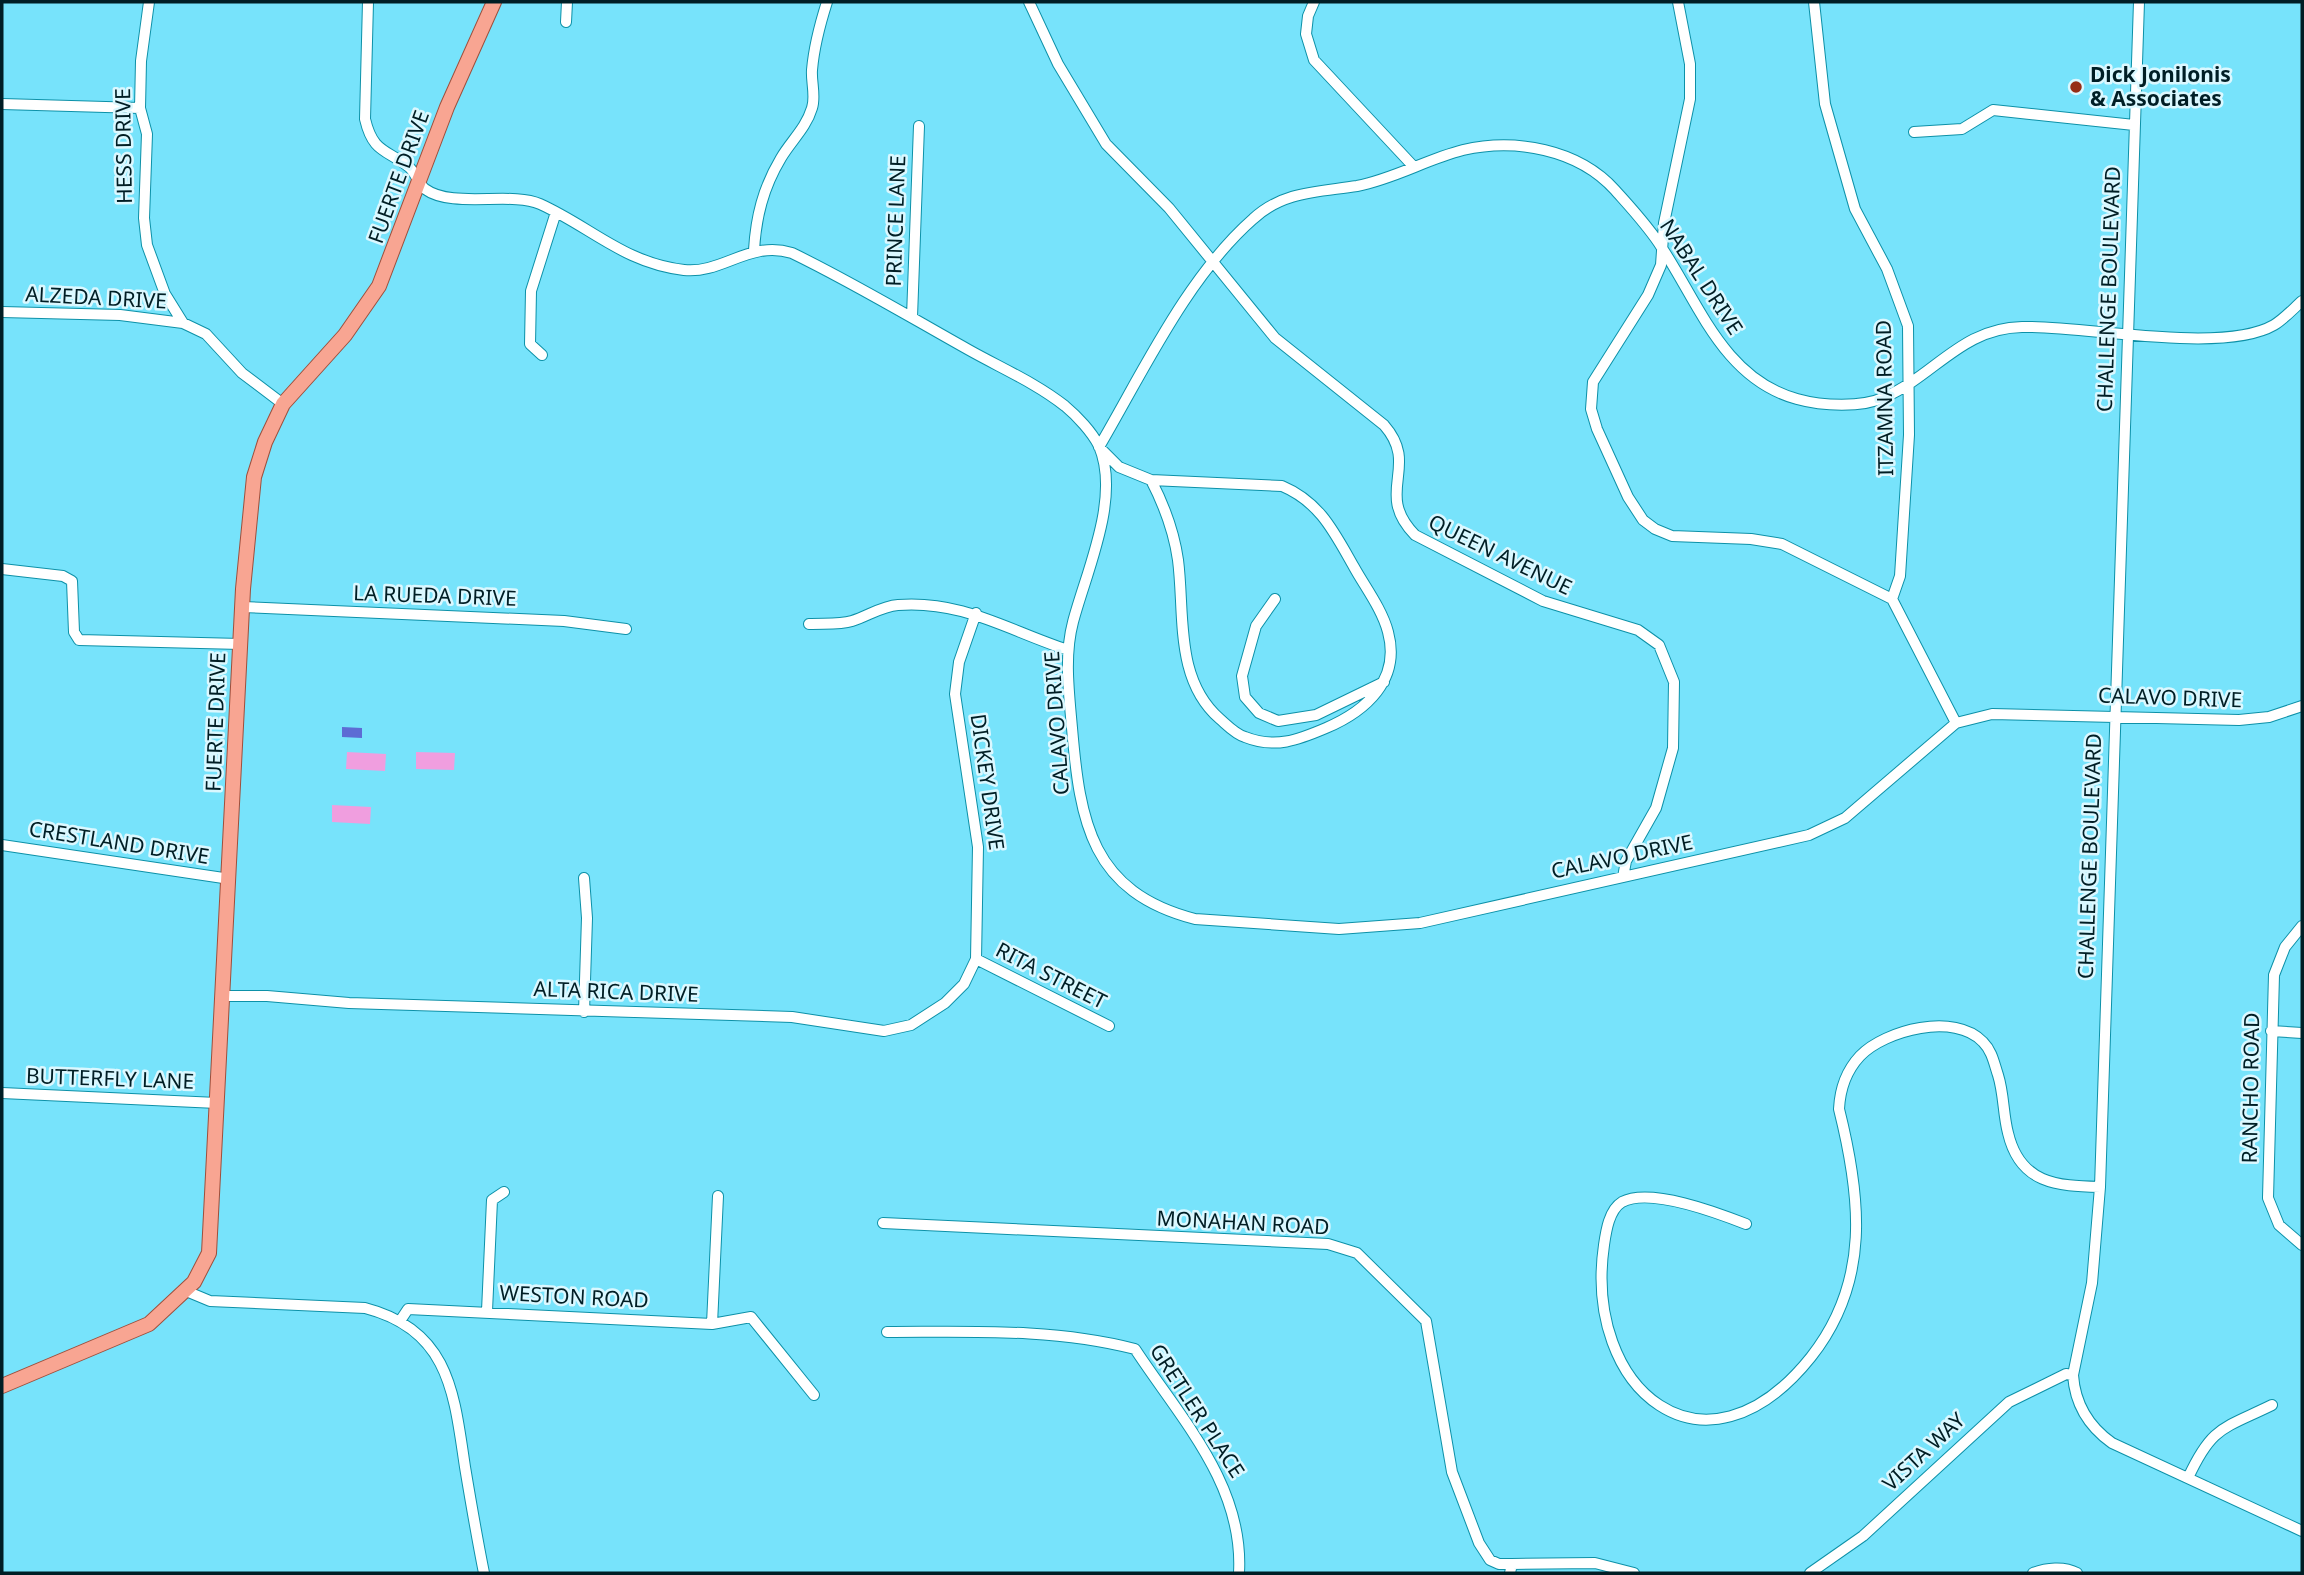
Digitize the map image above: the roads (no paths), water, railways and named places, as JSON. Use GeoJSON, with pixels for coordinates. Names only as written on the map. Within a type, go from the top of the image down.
{"type":"FeatureCollection","features":[{"type":"Feature","properties":{"kind":"main road","name":"FUERTE DRIVE"},"geometry":{"type":"LineString","coordinates":[[2,1387],[149,1324],[194,1282],[211,1243],[210,1205],[230,879],[242,607],[254,477],[265,442],[283,404],[345,335],[373,297],[395,248],[418,179],[494,2]]}},
{"type":"Feature","properties":{"kind":"street","name":"HESS DRIVE"},"geometry":{"type":"LineString","coordinates":[[149,2],[141,61],[140,108],[147,134],[144,218],[146,245],[165,294],[183,323]]}},
{"type":"Feature","properties":{"kind":"street"},"geometry":{"type":"LineString","coordinates":[[368,2],[365,119],[368,131],[381,152],[410,168],[425,189],[455,198],[520,200],[555,212],[614,249],[675,268],[706,269],[754,250],[779,249],[792,253],[1050,395],[1068,408],[1119,467],[1151,480],[1282,486],[1312,502],[1326,518],[1384,620],[1391,651],[1384,682],[1373,700],[1354,717],[1294,742],[1270,744],[1235,732],[1205,706],[1191,677],[1184,648],[1174,538],[1162,501],[1151,480]]}},
{"type":"Feature","properties":{"kind":"street"},"geometry":{"type":"LineString","coordinates":[[566,22],[567,2]]}},
{"type":"Feature","properties":{"kind":"street"},"geometry":{"type":"LineString","coordinates":[[754,250],[756,218],[763,196],[781,158],[802,129],[813,107],[816,46],[827,2]]}},
{"type":"Feature","properties":{"kind":"street","name":"QUEEN AVENUE"},"geometry":{"type":"LineString","coordinates":[[1030,2],[1058,64],[1106,144],[1169,208],[1275,338],[1384,425],[1395,438],[1401,453],[1395,500],[1404,523],[1415,535],[1543,601],[1638,630],[1659,645],[1674,682],[1672,757],[1656,808],[1626,861],[1623,877]]}},
{"type":"Feature","properties":{"kind":"street"},"geometry":{"type":"LineString","coordinates":[[1314,2],[1308,16],[1306,34],[1314,60],[1414,167]]}},
{"type":"Feature","properties":{"kind":"street"},"geometry":{"type":"LineString","coordinates":[[1678,2],[1690,64],[1689,109],[1661,245],[1659,273],[1648,295],[1597,373],[1591,391],[1591,409],[1597,429],[1635,510],[1648,524],[1672,536],[1751,539],[1782,544],[1892,599],[1955,723]]}},
{"type":"Feature","properties":{"kind":"street","name":"ITZAMNA ROAD"},"geometry":{"type":"LineString","coordinates":[[1814,2],[1825,104],[1855,209],[1887,270],[1908,326],[1909,435],[1900,576],[1892,599]]}},
{"type":"Feature","properties":{"kind":"street","name":"CHALLENGE BOULEVARD"},"geometry":{"type":"LineString","coordinates":[[2139,2],[2113,715],[2100,1187],[2092,1283],[2073,1375],[2082,1412],[2103,1437],[2302,1531]]}},
{"type":"Feature","properties":{"kind":"street"},"geometry":{"type":"LineString","coordinates":[[2,104],[140,108]]}},
{"type":"Feature","properties":{"kind":"street"},"geometry":{"type":"LineString","coordinates":[[1914,132],[1962,130],[1993,110],[2134,125]]}},
{"type":"Feature","properties":{"kind":"street","name":"PRINCE LANE"},"geometry":{"type":"LineString","coordinates":[[912,317],[919,126]]}},
{"type":"Feature","properties":{"kind":"street","name":"NABAL DRIVE"},"geometry":{"type":"LineString","coordinates":[[1099,446],[1184,303],[1212,264],[1259,214],[1296,194],[1358,186],[1465,150],[1525,148],[1565,155],[1602,177],[1661,245],[1719,344],[1765,385],[1798,400],[1836,404],[1885,397],[1959,345],[1995,330],[2022,327],[2180,338],[2239,336],[2276,324],[2302,301]]}},
{"type":"Feature","properties":{"kind":"street"},"geometry":{"type":"LineString","coordinates":[[542,355],[530,344],[529,313],[531,292],[555,212]]}},
{"type":"Feature","properties":{"kind":"street","name":"ALZEDA DRIVE"},"geometry":{"type":"LineString","coordinates":[[2,312],[141,316],[183,323],[206,334],[242,373],[283,404]]}},
{"type":"Feature","properties":{"kind":"street","name":"CALAVO DRIVE"},"geometry":{"type":"LineString","coordinates":[[1099,446],[1104,484],[1103,510],[1092,562],[1072,623],[1068,650],[1075,763],[1091,836],[1100,856],[1129,891],[1174,914],[1223,922],[1368,929],[1420,923],[1809,835],[1845,818],[1955,723],[1992,714],[2246,720],[2269,717],[2302,705]]}},
{"type":"Feature","properties":{"kind":"street"},"geometry":{"type":"LineString","coordinates":[[2,569],[63,576],[72,581],[74,632],[79,640],[240,644]]}},
{"type":"Feature","properties":{"kind":"street"},"geometry":{"type":"LineString","coordinates":[[1275,599],[1256,626],[1242,676],[1245,697],[1259,713],[1278,721],[1316,715],[1384,682]]}},
{"type":"Feature","properties":{"kind":"street"},"geometry":{"type":"LineString","coordinates":[[809,624],[849,622],[898,605],[950,608],[976,613],[1068,650]]}},
{"type":"Feature","properties":{"kind":"street","name":"LA RUEDA DRIVE"},"geometry":{"type":"LineString","coordinates":[[242,607],[564,621],[626,629]]}},
{"type":"Feature","properties":{"kind":"street","name":"DICKEY DRIVE"},"geometry":{"type":"LineString","coordinates":[[976,613],[959,662],[955,694],[978,846],[976,959]]}},
{"type":"Feature","properties":{"kind":"street","name":"CRESTLAND DRIVE"},"geometry":{"type":"LineString","coordinates":[[2,845],[230,879]]}},
{"type":"Feature","properties":{"kind":"street"},"geometry":{"type":"LineString","coordinates":[[584,878],[587,918],[584,1012]]}},
{"type":"Feature","properties":{"kind":"street","name":"RANCHO ROAD"},"geometry":{"type":"LineString","coordinates":[[2302,926],[2285,947],[2277,965],[2271,1031],[2268,1198],[2279,1226],[2302,1245]]}},
{"type":"Feature","properties":{"kind":"street","name":"ALTA RICA DRIVE"},"geometry":{"type":"LineString","coordinates":[[223,996],[584,1012],[792,1017],[876,1030],[894,1030],[911,1025],[945,1003],[964,984],[976,959]]}},
{"type":"Feature","properties":{"kind":"street","name":"RITA STREET"},"geometry":{"type":"LineString","coordinates":[[976,959],[1109,1026]]}},
{"type":"Feature","properties":{"kind":"street"},"geometry":{"type":"LineString","coordinates":[[1745,1224],[1705,1208],[1634,1198],[1621,1203],[1607,1228],[1601,1293],[1611,1344],[1624,1368],[1641,1389],[1667,1410],[1688,1419],[1717,1421],[1738,1416],[1755,1407],[1799,1371],[1832,1325],[1852,1271],[1857,1233],[1854,1176],[1839,1098],[1850,1069],[1875,1044],[1932,1026],[1951,1026],[1975,1036],[1991,1053],[2015,1153],[2032,1172],[2056,1186],[2100,1187]]}},
{"type":"Feature","properties":{"kind":"street"},"geometry":{"type":"LineString","coordinates":[[2271,1031],[2302,1033]]}},
{"type":"Feature","properties":{"kind":"street","name":"BUTTERFLY LANE"},"geometry":{"type":"LineString","coordinates":[[2,1093],[217,1103]]}},
{"type":"Feature","properties":{"kind":"street"},"geometry":{"type":"LineString","coordinates":[[487,1311],[492,1200],[504,1192]]}},
{"type":"Feature","properties":{"kind":"street"},"geometry":{"type":"LineString","coordinates":[[712,1324],[718,1196]]}},
{"type":"Feature","properties":{"kind":"street","name":"MONAHAN ROAD"},"geometry":{"type":"LineString","coordinates":[[883,1223],[1328,1244],[1357,1253],[1426,1321],[1452,1472],[1479,1543],[1490,1560],[1511,1569]]}},
{"type":"Feature","properties":{"kind":"street"},"geometry":{"type":"LineString","coordinates":[[186,1291],[219,1302],[365,1308],[400,1321],[428,1344],[442,1364],[452,1386],[484,1573]]}},
{"type":"Feature","properties":{"kind":"street","name":"WESTON ROAD"},"geometry":{"type":"LineString","coordinates":[[400,1321],[408,1310],[487,1311],[712,1324],[751,1317],[814,1395]]}},
{"type":"Feature","properties":{"kind":"street","name":"GRETLER PLACE"},"geometry":{"type":"LineString","coordinates":[[887,1332],[1015,1332],[1090,1337],[1135,1349],[1223,1480],[1239,1541],[1239,1573]]}},
{"type":"Feature","properties":{"kind":"street","name":"VISTA WAY"},"geometry":{"type":"LineString","coordinates":[[1810,1573],[1863,1535],[2009,1402],[2066,1374],[2073,1375]]}},
{"type":"Feature","properties":{"kind":"street"},"geometry":{"type":"LineString","coordinates":[[2188,1478],[2202,1449],[2214,1433],[2272,1405]]}},
{"type":"Feature","properties":{"kind":"street"},"geometry":{"type":"LineString","coordinates":[[1511,1569],[1595,1563],[1634,1573]]}},
{"type":"Feature","properties":{"kind":"street"},"geometry":{"type":"LineString","coordinates":[[2033,1573],[2043,1569],[2069,1569],[2077,1573]]}},
{"type":"Feature","properties":{"kind":"water"},"geometry":{"type":"Polygon","coordinates":[[[342,727],[362,728],[362,738],[342,737],[342,727]]]}},
{"type":"Feature","properties":{"kind":"place","name":"Dick Jonilonis & Associates"},"geometry":{"type":"Point","coordinates":[2076,87]}}]}
